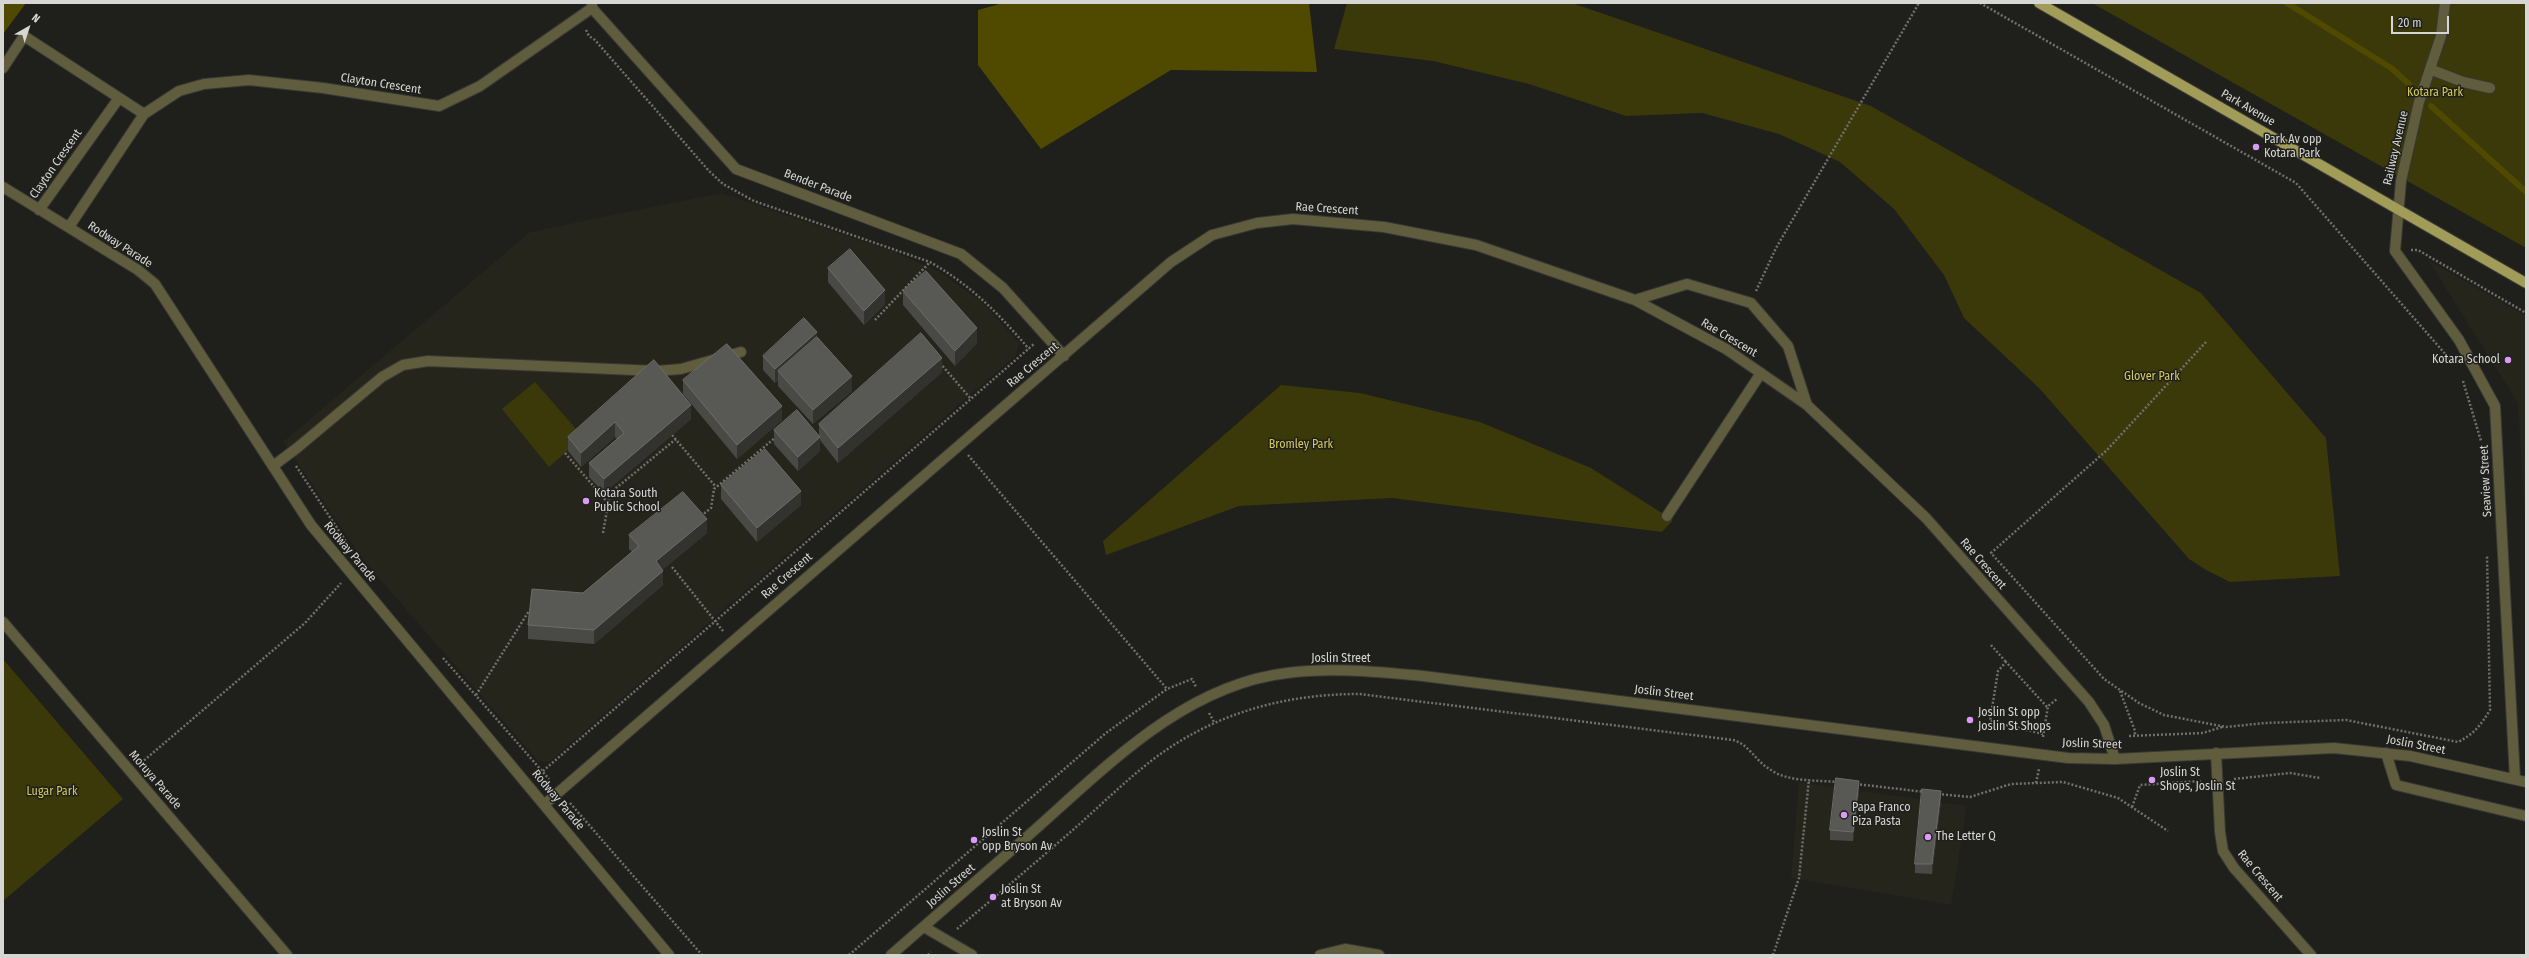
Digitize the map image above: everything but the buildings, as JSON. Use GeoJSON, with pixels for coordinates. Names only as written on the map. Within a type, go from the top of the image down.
{"type":"FeatureCollection","features":[{"type":"Feature","properties":{"kind":"main road","name":"Park Avenue"},"geometry":{"type":"LineString","coordinates":[[2039,3],[2526,283]]}},
{"type":"Feature","properties":{"kind":"street","name":"Railway Avenue"},"geometry":{"type":"LineString","coordinates":[[2397,210],[2401,181],[2419,102],[2432,70],[2441,36],[2445,3]]}},
{"type":"Feature","properties":{"kind":"street","name":"Clayton Crescent"},"geometry":{"type":"LineString","coordinates":[[69,227],[144,114],[185,90],[204,84],[249,80],[323,88],[439,106],[480,86],[592,5]]}},
{"type":"Feature","properties":{"kind":"street","name":"Bender Parade"},"geometry":{"type":"LineString","coordinates":[[592,5],[736,169],[961,254],[1003,288],[1064,356]]}},
{"type":"Feature","properties":{"kind":"street"},"geometry":{"type":"LineString","coordinates":[[3,68],[24,36],[144,114]]}},
{"type":"Feature","properties":{"kind":"street"},"geometry":{"type":"LineString","coordinates":[[2432,70],[2463,82],[2490,88]]}},
{"type":"Feature","properties":{"kind":"street","name":"Clayton Crescent"},"geometry":{"type":"LineString","coordinates":[[39,210],[118,98]]}},
{"type":"Feature","properties":{"kind":"street","name":"Rodway Parade"},"geometry":{"type":"LineString","coordinates":[[3,187],[138,270],[154,284],[311,526],[545,804],[669,955]]}},
{"type":"Feature","properties":{"kind":"street"},"geometry":{"type":"LineString","coordinates":[[2395,251],[2397,210]]}},
{"type":"Feature","properties":{"kind":"street","name":"Rae Crescent"},"geometry":{"type":"LineString","coordinates":[[545,804],[1171,262],[1212,235],[1257,223],[1286,220],[1384,227],[1476,245],[1635,300],[1726,349],[1806,404],[1926,518],[2089,702],[2104,725],[2114,759]]}},
{"type":"Feature","properties":{"kind":"street","name":"Seaview Street"},"geometry":{"type":"LineString","coordinates":[[2395,251],[2459,340],[2495,406],[2515,779]]}},
{"type":"Feature","properties":{"kind":"street"},"geometry":{"type":"LineString","coordinates":[[1635,300],[1687,284],[1751,303]]}},
{"type":"Feature","properties":{"kind":"street","name":"Rae Crescent"},"geometry":{"type":"LineString","coordinates":[[1751,303],[1788,346],[1806,404]]}},
{"type":"Feature","properties":{"kind":"street"},"geometry":{"type":"LineString","coordinates":[[273,466],[382,377],[403,365],[428,361],[657,371],[681,369],[741,352]]}},
{"type":"Feature","properties":{"kind":"street"},"geometry":{"type":"LineString","coordinates":[[1667,516],[1761,373]]}},
{"type":"Feature","properties":{"kind":"street","name":"Moruya Parade"},"geometry":{"type":"LineString","coordinates":[[3,622],[287,955]]}},
{"type":"Feature","properties":{"kind":"street","name":"Joslin Street"},"geometry":{"type":"LineString","coordinates":[[891,955],[1142,737],[1188,707],[1238,685],[1287,673],[1357,670],[1423,676],[2068,758],[2114,759],[2334,748],[2386,753],[2526,782]]}},
{"type":"Feature","properties":{"kind":"street","name":"Rae Crescent"},"geometry":{"type":"LineString","coordinates":[[2216,753],[2220,832],[2223,851],[2234,868],[2311,955]]}},
{"type":"Feature","properties":{"kind":"street"},"geometry":{"type":"LineString","coordinates":[[2386,753],[2396,785],[2526,816]]}},
{"type":"Feature","properties":{"kind":"street"},"geometry":{"type":"LineString","coordinates":[[924,927],[972,955]]}},
{"type":"Feature","properties":{"kind":"street"},"geometry":{"type":"LineString","coordinates":[[1320,955],[1345,949],[1378,955]]}},
{"type":"Feature","properties":{"kind":"path"},"geometry":{"type":"LineString","coordinates":[[1751,303],[1776,248],[1919,3]]}},
{"type":"Feature","properties":{"kind":"path"},"geometry":{"type":"LineString","coordinates":[[1980,3],[2296,183],[2459,370]]}},
{"type":"Feature","properties":{"kind":"path"},"geometry":{"type":"LineString","coordinates":[[2395,251],[2418,250],[2526,313]]}},
{"type":"Feature","properties":{"kind":"path"},"geometry":{"type":"LineString","coordinates":[[875,320],[930,262]]}},
{"type":"Feature","properties":{"kind":"path"},"geometry":{"type":"LineString","coordinates":[[2206,342],[2107,450],[1991,553],[2099,674],[2120,691],[2164,715],[2222,727]]}},
{"type":"Feature","properties":{"kind":"path"},"geometry":{"type":"LineString","coordinates":[[543,771],[1035,343]]}},
{"type":"Feature","properties":{"kind":"path"},"geometry":{"type":"LineString","coordinates":[[937,360],[971,399]]}},
{"type":"Feature","properties":{"kind":"path"},"geometry":{"type":"LineString","coordinates":[[2461,376],[2483,449]]}},
{"type":"Feature","properties":{"kind":"path"},"geometry":{"type":"LineString","coordinates":[[696,520],[711,508],[716,487],[782,432]]}},
{"type":"Feature","properties":{"kind":"path"},"geometry":{"type":"LineString","coordinates":[[672,435],[716,487]]}},
{"type":"Feature","properties":{"kind":"path"},"geometry":{"type":"LineString","coordinates":[[603,533],[610,493],[676,439]]}},
{"type":"Feature","properties":{"kind":"path"},"geometry":{"type":"LineString","coordinates":[[959,444],[1167,689]]}},
{"type":"Feature","properties":{"kind":"path"},"geometry":{"type":"LineString","coordinates":[[565,453],[608,503]]}},
{"type":"Feature","properties":{"kind":"path"},"geometry":{"type":"LineString","coordinates":[[288,454],[350,547]]}},
{"type":"Feature","properties":{"kind":"path"},"geometry":{"type":"LineString","coordinates":[[723,482],[727,487]]}},
{"type":"Feature","properties":{"kind":"path"},"geometry":{"type":"LineString","coordinates":[[2129,736],[2203,733],[2222,727],[2346,720],[2458,742],[2470,736],[2481,726],[2490,710],[2487,551]]}},
{"type":"Feature","properties":{"kind":"path"},"geometry":{"type":"LineString","coordinates":[[672,567],[723,631]]}},
{"type":"Feature","properties":{"kind":"path"},"geometry":{"type":"LineString","coordinates":[[131,772],[305,623],[351,573]]}},
{"type":"Feature","properties":{"kind":"path"},"geometry":{"type":"LineString","coordinates":[[476,695],[528,611]]}},
{"type":"Feature","properties":{"kind":"path"},"geometry":{"type":"LineString","coordinates":[[1991,645],[2048,708]]}},
{"type":"Feature","properties":{"kind":"path"},"geometry":{"type":"LineString","coordinates":[[441,656],[549,779]]}},
{"type":"Feature","properties":{"kind":"path"},"geometry":{"type":"LineString","coordinates":[[2006,662],[1998,671],[1990,721],[2043,736],[2048,708],[2057,699]]}},
{"type":"Feature","properties":{"kind":"path"},"geometry":{"type":"LineString","coordinates":[[849,955],[1106,733],[1167,689],[1192,679],[1197,688]]}},
{"type":"Feature","properties":{"kind":"path"},"geometry":{"type":"LineString","coordinates":[[2120,691],[2135,730],[2135,736]]}},
{"type":"Feature","properties":{"kind":"path"},"geometry":{"type":"LineString","coordinates":[[955,931],[1151,761],[1214,722],[1262,705],[1314,695],[1359,694],[1733,740],[1742,742],[1759,761],[1771,771],[1784,776],[1840,783]]}},
{"type":"Feature","properties":{"kind":"path"},"geometry":{"type":"LineString","coordinates":[[1209,713],[1214,722]]}},
{"type":"Feature","properties":{"kind":"path"},"geometry":{"type":"LineString","coordinates":[[2036,783],[2039,769]]}},
{"type":"Feature","properties":{"kind":"path"},"geometry":{"type":"LineString","coordinates":[[2234,779],[2290,773],[2320,778]]}},
{"type":"Feature","properties":{"kind":"path"},"geometry":{"type":"LineString","coordinates":[[1773,955],[1799,878],[1809,779]]}},
{"type":"Feature","properties":{"kind":"path"},"geometry":{"type":"LineString","coordinates":[[2132,807],[2140,785],[2201,781]]}},
{"type":"Feature","properties":{"kind":"path"},"geometry":{"type":"LineString","coordinates":[[1855,784],[1970,797],[2011,784],[2063,782],[2100,791],[2118,798],[2168,832]]}},
{"type":"Feature","properties":{"kind":"path"},"geometry":{"type":"LineString","coordinates":[[570,803],[702,955]]}},
{"type":"Feature","properties":{"kind":"path"},"geometry":{"type":"LineString","coordinates":[[928,955],[931,952]]}},
{"type":"Feature","properties":{"kind":"shaded area"},"geometry":{"type":"Polygon","coordinates":[[[3,3],[26,3],[3,34],[3,3]]]}},
{"type":"Feature","properties":{"kind":"shaded area"},"geometry":{"type":"Polygon","coordinates":[[[1003,3],[1309,3],[1317,72],[1171,70],[1041,149],[978,65],[978,10],[1003,3]]]}},
{"type":"Feature","properties":{"kind":"shaded area","name":"Kotara South Public School"},"geometry":{"type":"Polygon","coordinates":[[[721,193],[895,252],[940,272],[982,302],[1019,343],[1016,355],[549,762],[538,761],[364,561],[283,442],[530,232],[721,193]]]}},
{"type":"Feature","properties":{"kind":"shaded area","name":"Kotara School"},"geometry":{"type":"Polygon","coordinates":[[[2428,260],[2526,316],[2526,537],[2518,403],[2428,260]]]}},
{"type":"Feature","properties":{"kind":"shaded area"},"geometry":{"type":"Polygon","coordinates":[[[1799,782],[1967,806],[1951,905],[1791,878],[1799,782]]]}},
{"type":"Feature","properties":{"kind":"green space","name":"Glover Park"},"geometry":{"type":"Polygon","coordinates":[[[1347,3],[1572,3],[1871,106],[2201,293],[2326,438],[2340,576],[2230,582],[2206,570],[2189,559],[2039,388],[1964,318],[1944,275],[1894,209],[1840,162],[1779,134],[1702,113],[1626,116],[1529,84],[1433,61],[1334,49],[1347,3]]]}},
{"type":"Feature","properties":{"kind":"green space","name":"Kotara Park"},"geometry":{"type":"Polygon","coordinates":[[[2092,3],[2526,3],[2526,248],[2092,3]]]}},
{"type":"Feature","properties":{"kind":"green space"},"geometry":{"type":"Polygon","coordinates":[[[535,382],[583,437],[549,467],[502,409],[535,382]]]}},
{"type":"Feature","properties":{"kind":"green space","name":"Bromley Park"},"geometry":{"type":"Polygon","coordinates":[[[1281,385],[1360,393],[1480,422],[1591,468],[1673,520],[1662,532],[1392,498],[1239,506],[1106,555],[1103,541],[1281,385]]]}},
{"type":"Feature","properties":{"kind":"green space","name":"Lugar Park"},"geometry":{"type":"Polygon","coordinates":[[[3,659],[123,799],[3,901],[3,659]]]}},
{"type":"Feature","properties":{"kind":"waterway"},"geometry":{"type":"LineString","coordinates":[[2287,3],[2391,68],[2409,84]]}},
{"type":"Feature","properties":{"kind":"waterway"},"geometry":{"type":"LineString","coordinates":[[2431,106],[2526,192]]}},
{"type":"Feature","properties":{"kind":"place","name":"Park Av opp Kotara Park"},"geometry":{"type":"Point","coordinates":[2256,147]}},
{"type":"Feature","properties":{"kind":"place","name":"Kotara School"},"geometry":{"type":"Point","coordinates":[2508,360]}},
{"type":"Feature","properties":{"kind":"place","name":"Kotara South Public School"},"geometry":{"type":"Point","coordinates":[586,501]}},
{"type":"Feature","properties":{"kind":"place","name":"Joslin St opp Joslin St Shops"},"geometry":{"type":"Point","coordinates":[1970,720]}},
{"type":"Feature","properties":{"kind":"place","name":"Joslin St Shops, Joslin St"},"geometry":{"type":"Point","coordinates":[2152,780]}},
{"type":"Feature","properties":{"kind":"place","name":"Papa Franco Piza Pasta"},"geometry":{"type":"Point","coordinates":[1844,815]}},
{"type":"Feature","properties":{"kind":"place","name":"The Letter Q"},"geometry":{"type":"Point","coordinates":[1928,837]}},
{"type":"Feature","properties":{"kind":"place","name":"Joslin St opp Bryson Av"},"geometry":{"type":"Point","coordinates":[974,840]}},
{"type":"Feature","properties":{"kind":"place","name":"Joslin St at Bryson Av"},"geometry":{"type":"Point","coordinates":[993,897]}}]}
